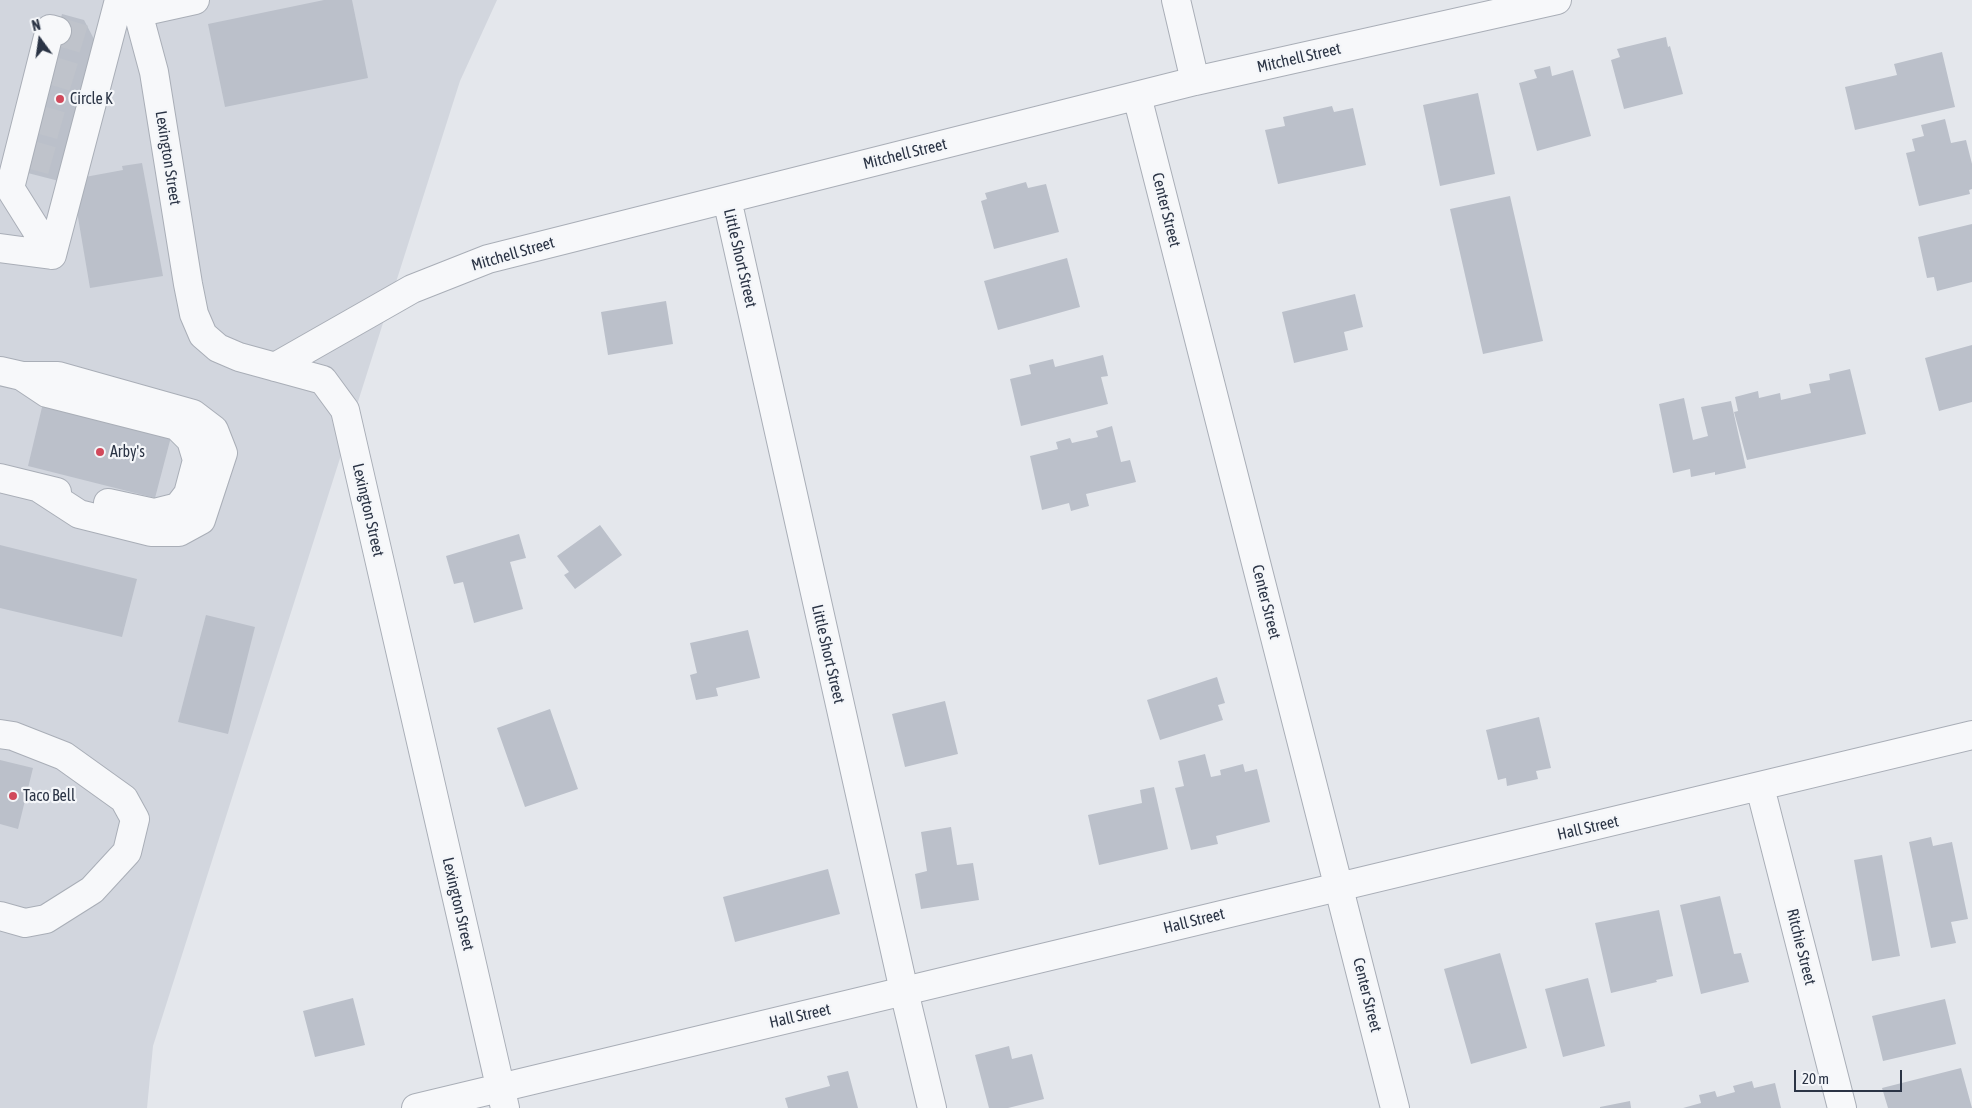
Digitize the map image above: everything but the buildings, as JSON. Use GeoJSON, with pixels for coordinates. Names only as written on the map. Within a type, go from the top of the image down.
{"type":"FeatureCollection","features":[{"type":"Feature","properties":{"kind":"street"},"geometry":{"type":"LineString","coordinates":[[52,255],[78,131],[102,44],[128,4],[195,0]]}},
{"type":"Feature","properties":{"kind":"street"},"geometry":{"type":"LineString","coordinates":[[1176,0],[1195,81]]}},
{"type":"Feature","properties":{"kind":"street","name":"Mitchell Street"},"geometry":{"type":"LineString","coordinates":[[275,367],[412,290],[488,259],[1195,81],[1557,0]]}},
{"type":"Feature","properties":{"kind":"street","name":"Lexington Street"},"geometry":{"type":"LineString","coordinates":[[128,4],[140,20],[154,72],[194,314],[202,335],[218,348],[239,357],[322,380],[345,410],[502,1098]]}},
{"type":"Feature","properties":{"kind":"street"},"geometry":{"type":"LineString","coordinates":[[52,255],[10,188],[22,152],[44,68],[50,29],[58,31]]}},
{"type":"Feature","properties":{"kind":"street","name":"Center Street"},"geometry":{"type":"LineString","coordinates":[[1137,96],[1396,1108]]}},
{"type":"Feature","properties":{"kind":"street","name":"Little Short Street"},"geometry":{"type":"LineString","coordinates":[[727,199],[904,991],[932,1108]]}},
{"type":"Feature","properties":{"kind":"street"},"geometry":{"type":"LineString","coordinates":[[0,248],[52,255]]}},
{"type":"Feature","properties":{"kind":"street"},"geometry":{"type":"LineString","coordinates":[[0,478],[39,488],[79,514],[151,532],[179,532],[201,520],[223,453],[214,430],[194,414],[58,376],[11,374]]}},
{"type":"Feature","properties":{"kind":"street"},"geometry":{"type":"LineString","coordinates":[[0,734],[12,736],[64,756],[124,799],[135,819],[127,852],[92,890],[46,920],[25,923],[0,916]]}},
{"type":"Feature","properties":{"kind":"street","name":"Hall Street"},"geometry":{"type":"LineString","coordinates":[[416,1108],[502,1098],[904,991],[1972,735]]}},
{"type":"Feature","properties":{"kind":"street","name":"Ritchie Street"},"geometry":{"type":"LineString","coordinates":[[1760,787],[1842,1108]]}},
{"type":"Feature","properties":{"kind":"shaded area"},"geometry":{"type":"Polygon","coordinates":[[[0,0],[497,0],[460,81],[153,1046],[147,1108],[0,1108],[0,0]]]}},
{"type":"Feature","properties":{"kind":"tunnel"},"geometry":{"type":"LineString","coordinates":[[57,31],[96,43]]}},
{"type":"Feature","properties":{"kind":"tunnel"},"geometry":{"type":"LineString","coordinates":[[47,69],[86,81]]}},
{"type":"Feature","properties":{"kind":"tunnel"},"geometry":{"type":"LineString","coordinates":[[34,118],[73,129]]}},
{"type":"Feature","properties":{"kind":"tunnel"},"geometry":{"type":"LineString","coordinates":[[25,153],[64,164]]}},
{"type":"Feature","properties":{"kind":"place","name":"Circle K"},"geometry":{"type":"Point","coordinates":[60,99]}},
{"type":"Feature","properties":{"kind":"place","name":"Arby's"},"geometry":{"type":"Point","coordinates":[100,452]}},
{"type":"Feature","properties":{"kind":"place","name":"Taco Bell"},"geometry":{"type":"Point","coordinates":[13,796]}}]}
